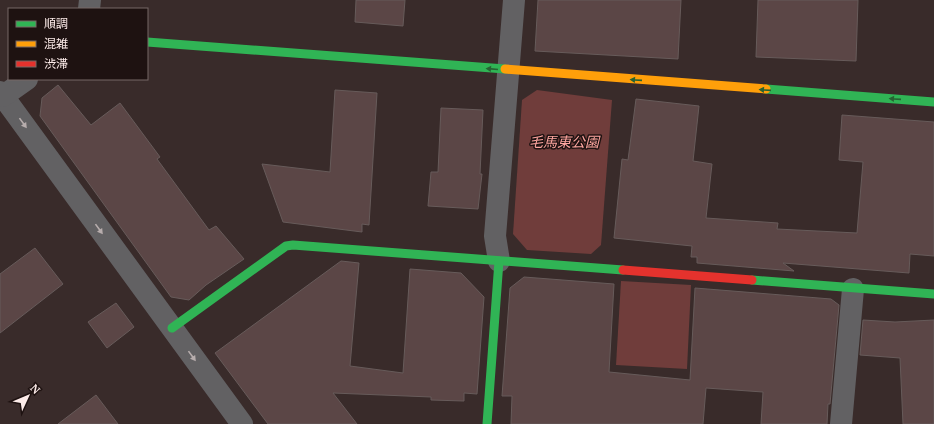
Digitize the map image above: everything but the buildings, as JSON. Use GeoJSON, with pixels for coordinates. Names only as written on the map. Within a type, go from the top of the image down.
{"type":"FeatureCollection","features":[{"type":"Feature","properties":{"kind":"street"},"geometry":{"type":"LineString","coordinates":[[487,424],[499,261],[495,236],[514,0]]}},
{"type":"Feature","properties":{"kind":"street"},"geometry":{"type":"LineString","coordinates":[[148,42],[508,71],[934,102]]}},
{"type":"Feature","properties":{"kind":"street"},"geometry":{"type":"LineString","coordinates":[[24,80],[2,94],[242,424]]}},
{"type":"Feature","properties":{"kind":"street"},"geometry":{"type":"LineString","coordinates":[[172,328],[286,246],[293,245],[934,294]]}},
{"type":"Feature","properties":{"kind":"street"},"geometry":{"type":"LineString","coordinates":[[841,424],[853,289]]}},
{"type":"Feature","properties":{"kind":"green space","name":"毛馬東公園"},"geometry":{"type":"Polygon","coordinates":[[[537,90],[612,100],[601,245],[591,254],[527,250],[513,234],[522,100],[537,90]]]}},
{"type":"Feature","properties":{"kind":"green space"},"geometry":{"type":"Polygon","coordinates":[[[621,281],[691,285],[687,369],[616,365],[621,281]]]}},
{"type":"Feature","properties":{"kind":"traffic: fast"},"geometry":{"type":"LineString","coordinates":[[148,42],[505,69]]}},
{"type":"Feature","properties":{"kind":"traffic: fast"},"geometry":{"type":"LineString","coordinates":[[766,89],[934,102]]}},
{"type":"Feature","properties":{"kind":"traffic: fast"},"geometry":{"type":"LineString","coordinates":[[172,328],[286,246],[293,245],[623,270]]}},
{"type":"Feature","properties":{"kind":"traffic: fast"},"geometry":{"type":"LineString","coordinates":[[487,424],[499,261]]}},
{"type":"Feature","properties":{"kind":"traffic: fast"},"geometry":{"type":"LineString","coordinates":[[752,280],[934,294]]}},
{"type":"Feature","properties":{"kind":"traffic: slow"},"geometry":{"type":"LineString","coordinates":[[505,69],[766,89]]}},
{"type":"Feature","properties":{"kind":"traffic: jam"},"geometry":{"type":"LineString","coordinates":[[623,270],[752,280]]}}]}
